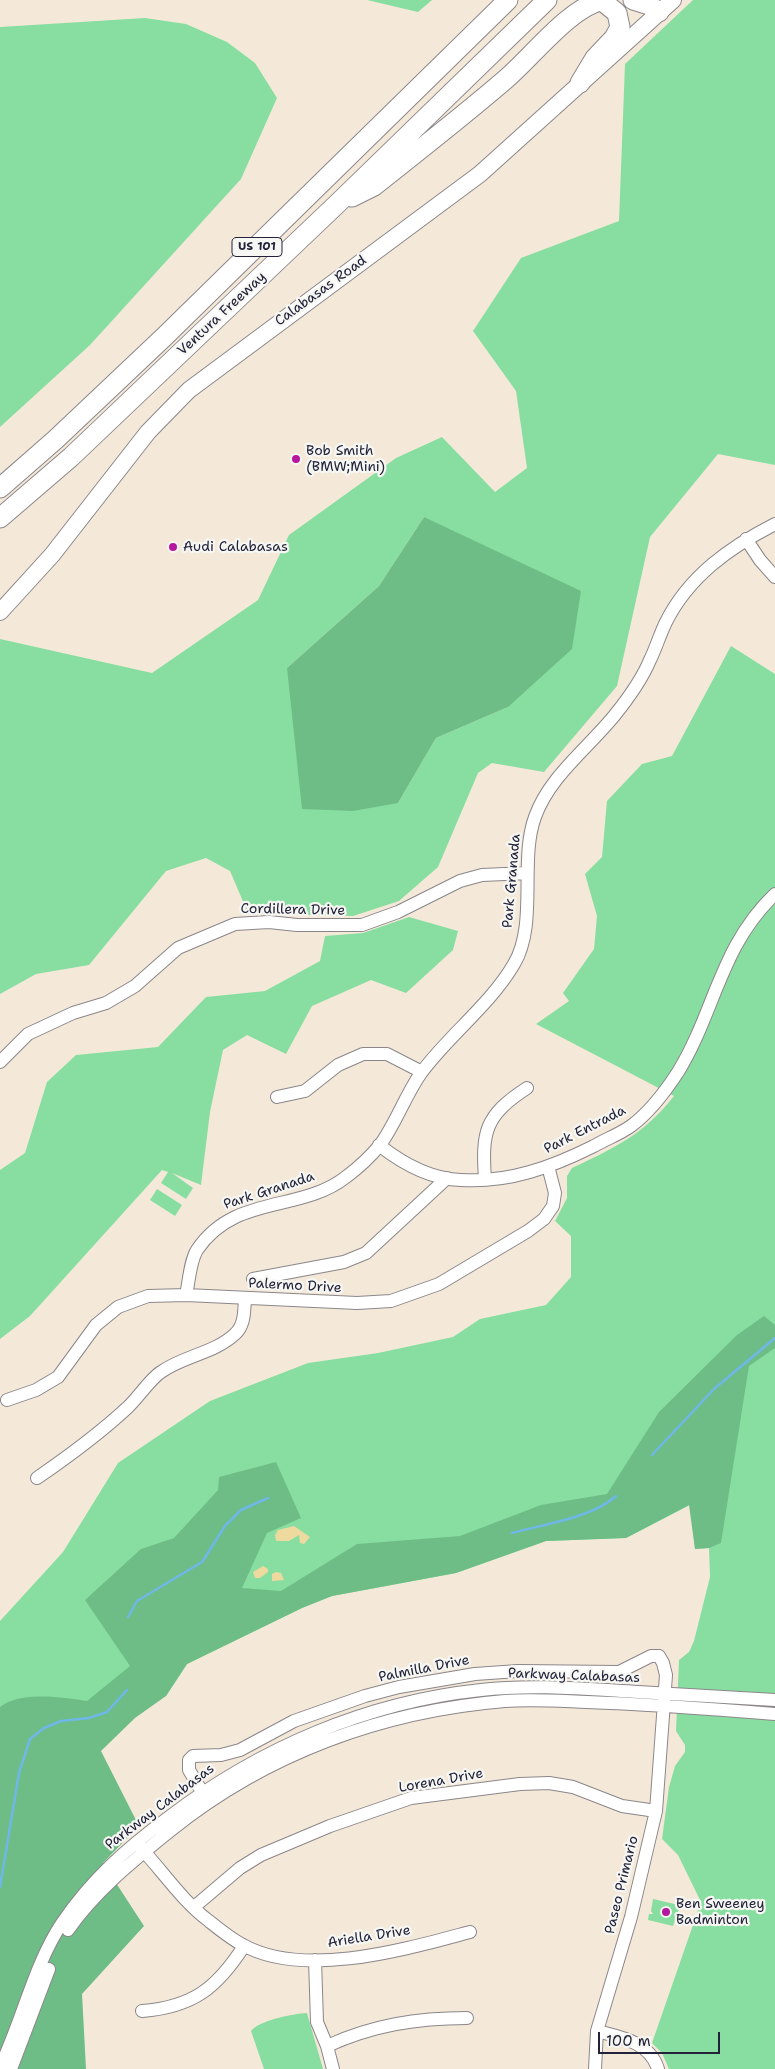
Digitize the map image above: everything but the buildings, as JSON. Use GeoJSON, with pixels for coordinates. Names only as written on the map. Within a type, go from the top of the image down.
{"type":"FeatureCollection","features":[{"type":"Feature","properties":{"kind":"highway","name":"Ventura Freeway"},"geometry":{"type":"LineString","coordinates":[[0,488],[55,440],[164,338],[508,0]]}},
{"type":"Feature","properties":{"kind":"highway","name":"Ventura Freeway"},"geometry":{"type":"LineString","coordinates":[[0,518],[71,457],[337,204],[547,0]]}},
{"type":"Feature","properties":{"kind":"highway"},"geometry":{"type":"LineString","coordinates":[[337,204],[374,186],[507,78],[571,18],[602,0],[617,13],[620,27],[614,38],[595,58],[580,83]]}},
{"type":"Feature","properties":{"kind":"highway"},"geometry":{"type":"LineString","coordinates":[[633,0],[649,5],[665,5]]}},
{"type":"Feature","properties":{"kind":"main road","name":"Calabasas Road"},"geometry":{"type":"LineString","coordinates":[[0,612],[52,555],[148,432],[189,390],[302,304],[456,194],[486,170],[665,5]]}},
{"type":"Feature","properties":{"kind":"street","name":"Park Granada"},"geometry":{"type":"LineString","coordinates":[[186,1295],[196,1252],[221,1223],[250,1211],[317,1192],[345,1178],[379,1145],[422,1072],[490,995],[516,962],[526,917],[527,873],[534,819],[546,790],[615,715],[649,663],[666,622],[685,591],[722,555],[746,539],[775,524]]}},
{"type":"Feature","properties":{"kind":"street"},"geometry":{"type":"LineString","coordinates":[[746,539],[775,578]]}},
{"type":"Feature","properties":{"kind":"street","name":"Cordillera Drive"},"geometry":{"type":"LineString","coordinates":[[0,1062],[28,1034],[73,1013],[106,1003],[135,986],[178,948],[235,924],[269,922],[297,925],[362,926],[398,912],[460,881],[482,875],[527,873]]}},
{"type":"Feature","properties":{"kind":"street","name":"Park Entrada"},"geometry":{"type":"LineString","coordinates":[[379,1145],[411,1167],[447,1178],[485,1180],[508,1178],[569,1159],[631,1126],[654,1105],[678,1071],[735,946],[748,924],[775,894]]}},
{"type":"Feature","properties":{"kind":"street"},"geometry":{"type":"LineString","coordinates":[[277,1097],[305,1091],[338,1065],[363,1054],[386,1054],[422,1072]]}},
{"type":"Feature","properties":{"kind":"street"},"geometry":{"type":"LineString","coordinates":[[485,1180],[483,1143],[487,1125],[512,1097],[527,1088]]}},
{"type":"Feature","properties":{"kind":"street","name":"Palermo Drive"},"geometry":{"type":"LineString","coordinates":[[7,1400],[36,1390],[58,1377],[96,1325],[118,1307],[148,1296],[186,1295],[358,1304],[391,1300],[439,1284],[528,1231],[544,1218],[553,1206],[555,1193],[548,1166]]}},
{"type":"Feature","properties":{"kind":"street"},"geometry":{"type":"LineString","coordinates":[[253,1279],[344,1262],[366,1253],[447,1178]]}},
{"type":"Feature","properties":{"kind":"street"},"geometry":{"type":"LineString","coordinates":[[37,1478],[88,1443],[107,1427],[140,1396],[160,1372],[222,1344],[237,1333],[244,1318],[245,1298]]}},
{"type":"Feature","properties":{"kind":"street","name":"Palmilla Drive"},"geometry":{"type":"LineString","coordinates":[[205,1796],[189,1770],[189,1760],[194,1756],[221,1755],[240,1750],[294,1722],[365,1696],[399,1687],[475,1674],[518,1671],[619,1672],[651,1656],[659,1656],[666,1675],[664,1700]]}},
{"type":"Feature","properties":{"kind":"street","name":"Parkway Calabasas"},"geometry":{"type":"LineString","coordinates":[[664,1700],[775,1714]]}},
{"type":"Feature","properties":{"kind":"street","name":"Paseo Primario"},"geometry":{"type":"LineString","coordinates":[[595,2069],[597,2031],[630,1917],[656,1811],[664,1700]]}},
{"type":"Feature","properties":{"kind":"street","name":"Parkway Calabasas"},"geometry":{"type":"LineString","coordinates":[[11,2069],[52,1960],[68,1930],[90,1900],[140,1847],[205,1796],[315,1745],[376,1724],[434,1710],[507,1701],[775,1700]]}},
{"type":"Feature","properties":{"kind":"street","name":"Lorena Drive"},"geometry":{"type":"LineString","coordinates":[[194,1907],[240,1868],[261,1856],[330,1826],[411,1798],[520,1784],[549,1783],[573,1787],[622,1806],[656,1811]]}},
{"type":"Feature","properties":{"kind":"street","name":"Parkway Calabasas"},"geometry":{"type":"LineString","coordinates":[[0,2067],[60,1926],[85,1891],[111,1862],[140,1847]]}},
{"type":"Feature","properties":{"kind":"street","name":"Ariella Drive"},"geometry":{"type":"LineString","coordinates":[[140,1847],[207,1920],[244,1946],[273,1956],[315,1960],[366,1956],[470,1932]]}},
{"type":"Feature","properties":{"kind":"street"},"geometry":{"type":"LineString","coordinates":[[142,2011],[171,2008],[199,1995],[227,1972],[244,1946]]}},
{"type":"Feature","properties":{"kind":"street"},"geometry":{"type":"LineString","coordinates":[[315,1960],[318,2022],[333,2069]]}},
{"type":"Feature","properties":{"kind":"street"},"geometry":{"type":"LineString","coordinates":[[327,2046],[384,2025],[432,2018],[467,2018]]}},
{"type":"Feature","properties":{"kind":"street"},"geometry":{"type":"LineString","coordinates":[[597,2031],[638,2044],[648,2052],[658,2069]]}},
{"type":"Feature","properties":{"kind":"green space"},"geometry":{"type":"Polygon","coordinates":[[[367,0],[432,0],[418,12],[367,0]]]}},
{"type":"Feature","properties":{"kind":"green space"},"geometry":{"type":"Polygon","coordinates":[[[693,0],[775,0],[775,465],[718,454],[650,537],[617,686],[544,772],[492,763],[478,773],[438,867],[399,901],[353,916],[248,913],[230,871],[206,858],[166,871],[89,965],[36,974],[0,994],[0,639],[152,673],[258,600],[289,535],[396,458],[442,437],[495,492],[527,468],[516,391],[473,331],[521,258],[619,221],[625,64],[693,0]],[[424,517],[379,586],[287,668],[398,803],[436,738],[508,707],[424,517]]]}},
{"type":"Feature","properties":{"kind":"green space"},"geometry":{"type":"Polygon","coordinates":[[[145,18],[186,24],[227,42],[255,63],[277,98],[241,179],[90,345],[0,427],[0,27],[145,18]]]}},
{"type":"Feature","properties":{"kind":"green space"},"geometry":{"type":"Polygon","coordinates":[[[424,517],[581,591],[572,649],[508,707],[436,738],[398,803],[353,811],[302,809],[287,668],[379,586],[424,517]]]}},
{"type":"Feature","properties":{"kind":"green space"},"geometry":{"type":"Polygon","coordinates":[[[731,646],[775,674],[775,2069],[669,2069],[662,2053],[652,2043],[701,1902],[678,1855],[662,1839],[669,1787],[675,1766],[685,1752],[685,1745],[676,1731],[679,1660],[689,1652],[694,1641],[710,1577],[709,1548],[695,1549],[690,1505],[626,1538],[546,1541],[456,1573],[332,1596],[302,1608],[187,1664],[166,1696],[0,1722],[0,1621],[63,1552],[118,1463],[210,1401],[308,1363],[378,1353],[453,1337],[480,1319],[546,1305],[571,1277],[571,1236],[555,1221],[567,1198],[567,1176],[572,1168],[628,1139],[651,1121],[674,1096],[536,1024],[569,1001],[563,993],[594,949],[597,916],[585,874],[602,857],[607,801],[642,764],[672,756],[731,646]]]}},
{"type":"Feature","properties":{"kind":"green space"},"geometry":{"type":"Polygon","coordinates":[[[409,917],[458,931],[453,950],[406,993],[371,980],[312,1006],[286,1054],[247,1035],[223,1050],[210,1112],[201,1185],[172,1173],[193,1188],[186,1199],[161,1183],[168,1172],[162,1170],[30,1316],[0,1339],[0,1170],[25,1153],[47,1082],[76,1055],[158,1047],[206,997],[265,991],[320,961],[325,936],[363,933],[409,917]]]}},
{"type":"Feature","properties":{"kind":"green space"},"geometry":{"type":"Polygon","coordinates":[[[157,1189],[182,1205],[175,1216],[150,1200],[157,1189]]]}},
{"type":"Feature","properties":{"kind":"green space"},"geometry":{"type":"Polygon","coordinates":[[[764,1316],[775,1325],[775,1348],[749,1366],[721,1543],[709,1548],[695,1549],[689,1505],[626,1538],[546,1541],[456,1573],[332,1596],[302,1608],[187,1664],[166,1696],[135,1718],[101,1751],[139,1826],[103,1863],[144,1926],[82,1994],[86,2069],[0,2069],[0,1707],[18,1699],[42,1696],[87,1701],[130,1666],[85,1600],[141,1549],[174,1538],[218,1490],[219,1477],[276,1462],[301,1518],[267,1533],[242,1588],[281,1591],[357,1544],[460,1536],[541,1505],[607,1494],[659,1412],[737,1335],[764,1316]]]}},
{"type":"Feature","properties":{"kind":"green space","name":"Ben Sweeney Badminton"},"geometry":{"type":"Polygon","coordinates":[[[653,1899],[679,1905],[678,1920],[675,1920],[673,1926],[648,1920],[649,1914],[653,1914],[651,1911],[653,1899]]]}},
{"type":"Feature","properties":{"kind":"green space"},"geometry":{"type":"Polygon","coordinates":[[[307,2013],[323,2069],[264,2069],[251,2031],[255,2027],[269,2021],[285,2016],[307,2013]]]}},
{"type":"Feature","properties":{"kind":"sand"},"geometry":{"type":"Polygon","coordinates":[[[294,1526],[310,1537],[304,1544],[300,1543],[299,1535],[289,1541],[276,1541],[275,1535],[278,1530],[294,1526]]]}},
{"type":"Feature","properties":{"kind":"sand"},"geometry":{"type":"Polygon","coordinates":[[[263,1566],[268,1569],[268,1572],[260,1578],[255,1578],[253,1572],[263,1566]]]}},
{"type":"Feature","properties":{"kind":"sand"},"geometry":{"type":"Polygon","coordinates":[[[276,1572],[281,1573],[284,1580],[272,1581],[272,1574],[276,1572]]]}},
{"type":"Feature","properties":{"kind":"waterway"},"geometry":{"type":"LineString","coordinates":[[652,1455],[714,1389],[775,1338]]}},
{"type":"Feature","properties":{"kind":"waterway"},"geometry":{"type":"LineString","coordinates":[[512,1533],[581,1515],[606,1504],[616,1496]]}},
{"type":"Feature","properties":{"kind":"waterway"},"geometry":{"type":"LineString","coordinates":[[128,1617],[137,1601],[202,1562],[225,1526],[241,1510],[268,1498]]}},
{"type":"Feature","properties":{"kind":"waterway"},"geometry":{"type":"LineString","coordinates":[[0,1887],[19,1773],[30,1739],[44,1728],[61,1721],[89,1718],[107,1712],[127,1690]]}},
{"type":"Feature","properties":{"kind":"place","name":"Bob Smith (BMW;Mini)"},"geometry":{"type":"Point","coordinates":[296,459]}},
{"type":"Feature","properties":{"kind":"place","name":"Audi Calabasas"},"geometry":{"type":"Point","coordinates":[173,547]}},
{"type":"Feature","properties":{"kind":"place","name":"Ben Sweeney Badminton"},"geometry":{"type":"Point","coordinates":[666,1912]}}]}
